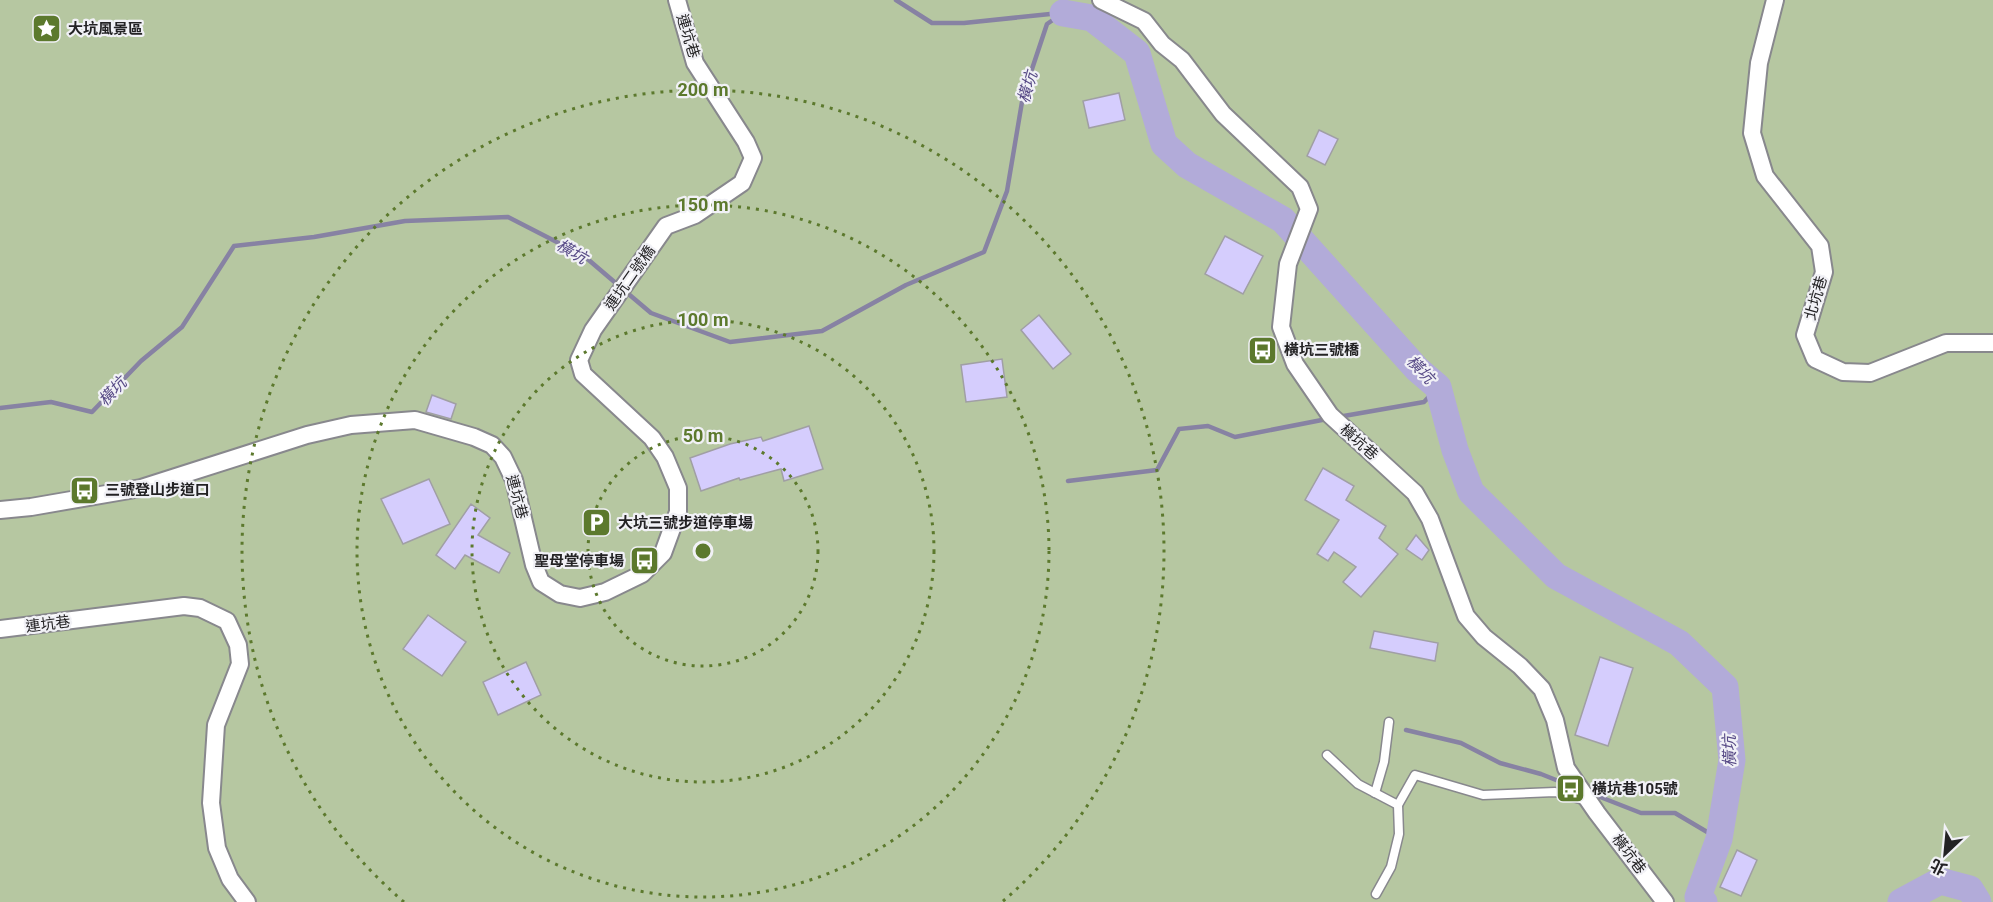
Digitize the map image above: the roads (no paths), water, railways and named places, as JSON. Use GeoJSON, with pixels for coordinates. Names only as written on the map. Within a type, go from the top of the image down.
{"type":"FeatureCollection","features":[{"type":"Feature","properties":{"kind":"street","name":"連坑巷"},"geometry":{"type":"LineString","coordinates":[[666,226],[695,215],[742,183],[753,158],[746,142],[695,63],[677,0]]}},
{"type":"Feature","properties":{"kind":"street","name":"橫坑巷"},"geometry":{"type":"LineString","coordinates":[[1101,0],[1144,21],[1162,44],[1182,60],[1223,114],[1300,187],[1309,209],[1288,264],[1281,327],[1295,364],[1329,415],[1415,493],[1430,519],[1466,616],[1484,637],[1520,666],[1542,689],[1555,720],[1566,768],[1665,902]]}},
{"type":"Feature","properties":{"kind":"street","name":"北坑巷"},"geometry":{"type":"LineString","coordinates":[[1775,0],[1758,63],[1752,133],[1765,176],[1820,246],[1824,272],[1805,335],[1815,359],[1843,372],[1870,374],[1946,344],[1993,343]]}},
{"type":"Feature","properties":{"kind":"street","name":"連坑二號橋"},"geometry":{"type":"LineString","coordinates":[[593,330],[666,226]]}},
{"type":"Feature","properties":{"kind":"street","name":"連坑巷"},"geometry":{"type":"LineString","coordinates":[[0,510],[31,507],[141,488],[307,435],[351,425],[415,420],[474,437],[492,446],[503,457],[514,480],[534,565],[542,582],[560,594],[580,598],[605,592],[642,574],[663,553],[678,512],[678,488],[665,457],[652,438],[583,374],[579,360],[593,330]]}},
{"type":"Feature","properties":{"kind":"street","name":"連坑巷"},"geometry":{"type":"LineString","coordinates":[[0,629],[184,606],[200,608],[227,621],[238,645],[240,664],[216,725],[212,803],[217,848],[230,879],[246,902]]}},
{"type":"Feature","properties":{"kind":"lane"},"geometry":{"type":"LineString","coordinates":[[1375,793],[1384,762],[1389,723]]}},
{"type":"Feature","properties":{"kind":"lane"},"geometry":{"type":"LineString","coordinates":[[1327,755],[1358,784],[1398,805]]}},
{"type":"Feature","properties":{"kind":"lane"},"geometry":{"type":"LineString","coordinates":[[1376,894],[1391,867],[1399,834],[1398,805],[1415,775],[1484,795],[1555,792],[1590,802]]}},
{"type":"Feature","properties":{"kind":"waterway"},"geometry":{"type":"LineString","coordinates":[[896,0],[932,23],[964,23],[1060,13]]}},
{"type":"Feature","properties":{"kind":"waterway","name":"橫坑"},"geometry":{"type":"LineString","coordinates":[[625,291],[651,313],[730,342],[822,331],[906,285],[984,252],[1007,191],[1023,96],[1047,24],[1063,13]]}},
{"type":"Feature","properties":{"kind":"waterway","name":"橫坑"},"geometry":{"type":"LineString","coordinates":[[1063,13],[1092,18],[1137,53],[1164,144],[1187,165],[1283,220],[1417,369],[1438,387],[1455,450],[1471,492],[1556,576],[1679,643],[1725,687],[1732,760],[1719,839],[1698,897],[1704,902]]}},
{"type":"Feature","properties":{"kind":"waterway","name":"橫坑"},"geometry":{"type":"LineString","coordinates":[[0,408],[51,402],[92,412],[141,361],[182,327],[234,246],[314,237],[405,221],[508,217],[584,256],[618,285]]}},
{"type":"Feature","properties":{"kind":"waterway"},"geometry":{"type":"LineString","coordinates":[[1338,417],[1424,402],[1438,387]]}},
{"type":"Feature","properties":{"kind":"waterway"},"geometry":{"type":"LineString","coordinates":[[1068,481],[1157,470],[1179,429],[1208,426],[1235,437],[1327,419]]}},
{"type":"Feature","properties":{"kind":"waterway"},"geometry":{"type":"LineString","coordinates":[[1406,730],[1461,743],[1500,763],[1541,774],[1571,786]]}},
{"type":"Feature","properties":{"kind":"waterway"},"geometry":{"type":"LineString","coordinates":[[1590,793],[1641,813],[1675,813],[1719,839]]}},
{"type":"Feature","properties":{"kind":"waterway","name":"橫坑"},"geometry":{"type":"LineString","coordinates":[[1901,902],[1940,881],[1970,889],[1978,902]]}},
{"type":"Feature","properties":{"kind":"place","name":"大坑風景區"},"geometry":{"type":"Point","coordinates":[47,29]}},
{"type":"Feature","properties":{"kind":"place","name":"橫坑三號橋"},"geometry":{"type":"Point","coordinates":[1263,350]}},
{"type":"Feature","properties":{"kind":"place","name":"三號登山步道口"},"geometry":{"type":"Point","coordinates":[84,490]}},
{"type":"Feature","properties":{"kind":"place","name":"大坑三號步道停車場"},"geometry":{"type":"Point","coordinates":[597,523]}},
{"type":"Feature","properties":{"kind":"place","name":"聖母堂停車場"},"geometry":{"type":"Point","coordinates":[645,561]}},
{"type":"Feature","properties":{"kind":"place","name":"橫坑巷105號"},"geometry":{"type":"Point","coordinates":[1571,789]}}]}
